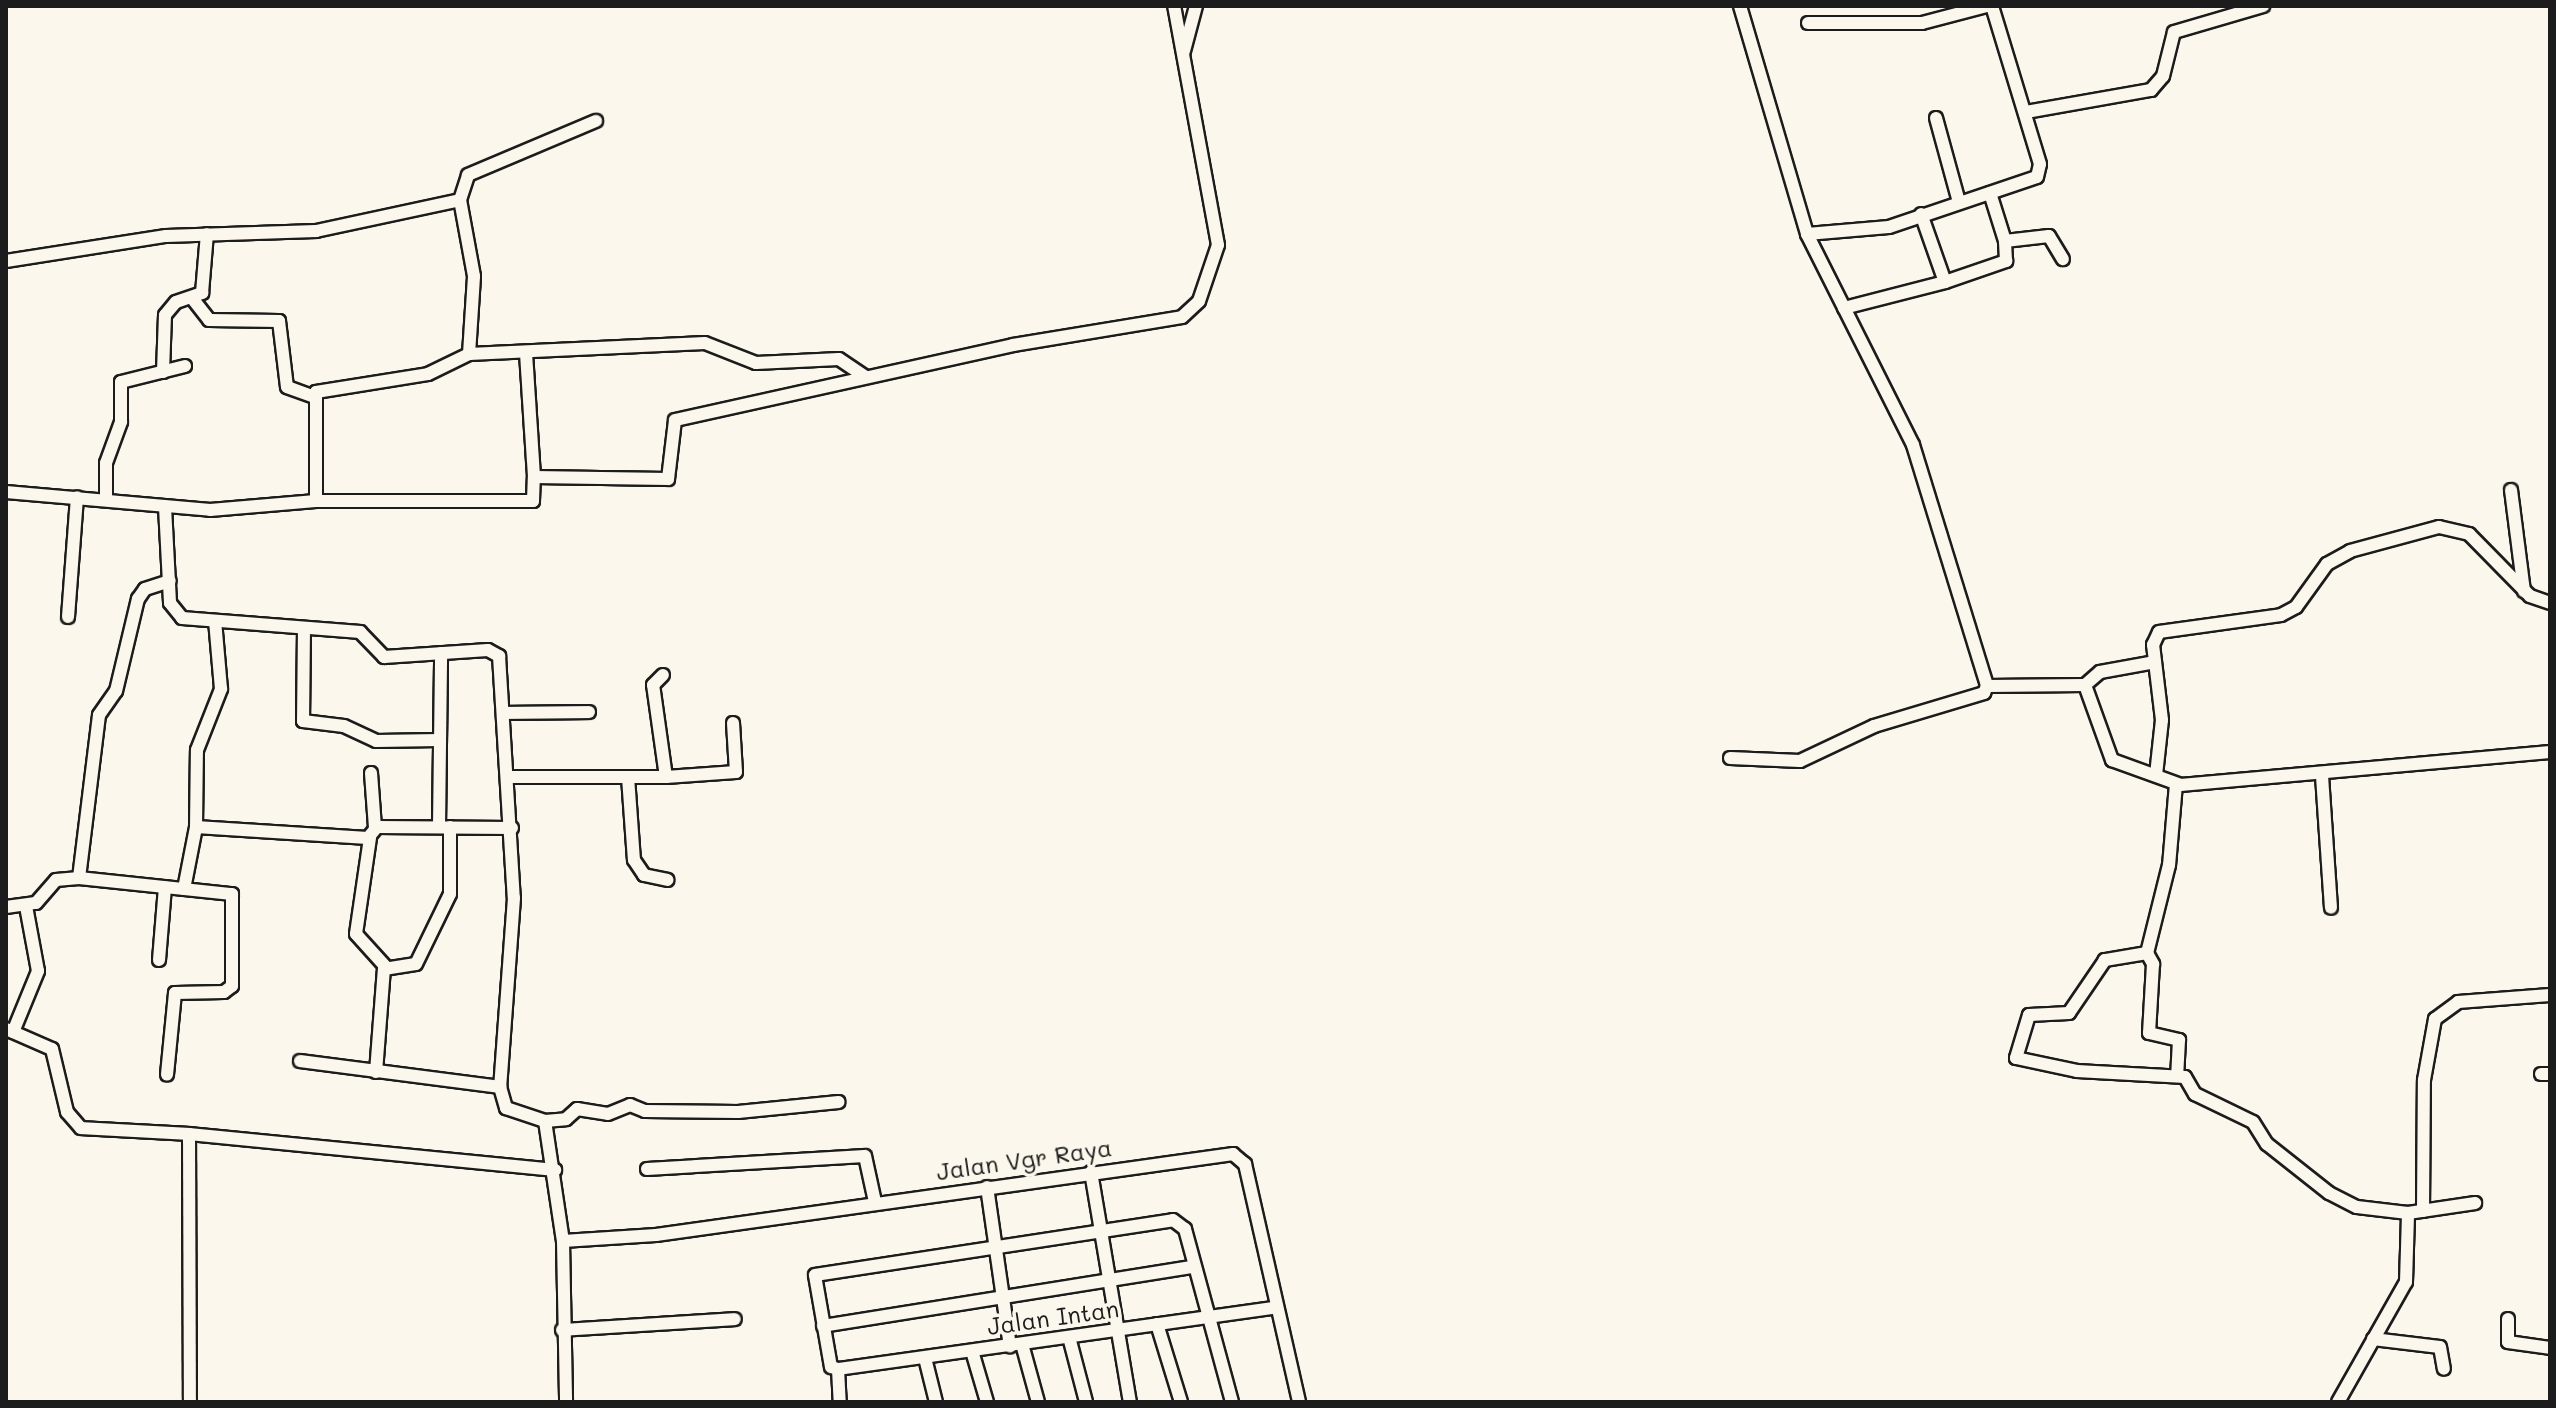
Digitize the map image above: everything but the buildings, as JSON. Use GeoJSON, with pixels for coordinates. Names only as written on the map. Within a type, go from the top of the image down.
{"type":"FeatureCollection","features":[{"type":"Feature","properties":{"kind":"street"},"geometry":{"type":"LineString","coordinates":[[534,477],[668,479],[675,420],[864,376],[1191,311],[1218,245],[1174,6]]}},
{"type":"Feature","properties":{"kind":"street"},"geometry":{"type":"LineString","coordinates":[[1183,54],[1196,6]]}},
{"type":"Feature","properties":{"kind":"street"},"geometry":{"type":"LineString","coordinates":[[1730,758],[1800,761],[1874,726],[1984,693],[1987,686],[1913,445],[1807,234],[1740,6]]}},
{"type":"Feature","properties":{"kind":"street"},"geometry":{"type":"LineString","coordinates":[[1807,234],[1878,230],[1959,202],[2033,182],[2040,173],[2026,112],[1990,6],[1922,23],[1808,23]]}},
{"type":"Feature","properties":{"kind":"street"},"geometry":{"type":"LineString","coordinates":[[2026,112],[2151,90],[2163,76],[2174,32],[2263,6]]}},
{"type":"Feature","properties":{"kind":"street"},"geometry":{"type":"LineString","coordinates":[[1936,118],[1959,202]]}},
{"type":"Feature","properties":{"kind":"street"},"geometry":{"type":"LineString","coordinates":[[469,354],[474,276],[460,200],[474,171],[596,121]]}},
{"type":"Feature","properties":{"kind":"street"},"geometry":{"type":"LineString","coordinates":[[1844,308],[1945,282],[2006,261],[2005,241],[1990,193]]}},
{"type":"Feature","properties":{"kind":"street"},"geometry":{"type":"LineString","coordinates":[[6,261],[207,234],[316,231],[460,200]]}},
{"type":"Feature","properties":{"kind":"street"},"geometry":{"type":"LineString","coordinates":[[1921,214],[1945,282]]}},
{"type":"Feature","properties":{"kind":"street"},"geometry":{"type":"LineString","coordinates":[[163,372],[165,315],[176,302],[192,298],[203,290],[207,234]]}},
{"type":"Feature","properties":{"kind":"street"},"geometry":{"type":"LineString","coordinates":[[2005,241],[2049,236],[2063,259]]}},
{"type":"Feature","properties":{"kind":"street"},"geometry":{"type":"LineString","coordinates":[[192,298],[209,320],[279,321],[287,387],[314,397]]}},
{"type":"Feature","properties":{"kind":"street"},"geometry":{"type":"LineString","coordinates":[[316,501],[314,397],[322,389],[428,374],[469,354],[705,343],[756,363],[839,359],[864,376]]}},
{"type":"Feature","properties":{"kind":"street"},"geometry":{"type":"LineString","coordinates":[[6,492],[165,507],[316,501],[533,501],[526,353]]}},
{"type":"Feature","properties":{"kind":"street"},"geometry":{"type":"LineString","coordinates":[[106,500],[106,463],[121,422],[121,382],[185,366]]}},
{"type":"Feature","properties":{"kind":"street"},"geometry":{"type":"LineString","coordinates":[[2511,490],[2524,591]]}},
{"type":"Feature","properties":{"kind":"street"},"geometry":{"type":"LineString","coordinates":[[68,617],[77,497]]}},
{"type":"Feature","properties":{"kind":"street"},"geometry":{"type":"LineString","coordinates":[[165,507],[170,581],[176,614],[215,621],[360,632],[384,657],[488,650],[499,656],[511,777],[514,898],[500,1087],[506,1108],[545,1121],[566,1119],[577,1109],[608,1114],[630,1105],[645,1111],[738,1112],[839,1102]]}},
{"type":"Feature","properties":{"kind":"street"},"geometry":{"type":"LineString","coordinates":[[2156,775],[2162,720],[2155,662],[2159,632],[2281,615],[2296,607],[2327,564],[2350,551],[2439,527],[2469,534],[2524,591],[2550,603]]}},
{"type":"Feature","properties":{"kind":"street"},"geometry":{"type":"LineString","coordinates":[[79,878],[99,715],[116,691],[138,599],[145,589],[170,581]]}},
{"type":"Feature","properties":{"kind":"street"},"geometry":{"type":"LineString","coordinates":[[184,889],[196,827],[197,750],[221,689],[215,621]]}},
{"type":"Feature","properties":{"kind":"street"},"geometry":{"type":"LineString","coordinates":[[304,628],[303,721],[344,726],[376,741],[440,740]]}},
{"type":"Feature","properties":{"kind":"street"},"geometry":{"type":"LineString","coordinates":[[385,966],[416,964],[450,894],[440,740],[441,653]]}},
{"type":"Feature","properties":{"kind":"street"},"geometry":{"type":"LineString","coordinates":[[1987,686],[2085,685],[2100,672],[2155,662]]}},
{"type":"Feature","properties":{"kind":"street"},"geometry":{"type":"LineString","coordinates":[[663,675],[653,685],[666,777]]}},
{"type":"Feature","properties":{"kind":"street"},"geometry":{"type":"LineString","coordinates":[[2085,685],[2107,755],[2176,784],[2322,776],[2550,752]]}},
{"type":"Feature","properties":{"kind":"street"},"geometry":{"type":"LineString","coordinates":[[505,713],[589,712]]}},
{"type":"Feature","properties":{"kind":"street"},"geometry":{"type":"LineString","coordinates":[[511,777],[666,777],[736,772],[733,723]]}},
{"type":"Feature","properties":{"kind":"street"},"geometry":{"type":"LineString","coordinates":[[371,773],[373,833],[356,934],[385,966],[376,1072]]}},
{"type":"Feature","properties":{"kind":"street"},"geometry":{"type":"LineString","coordinates":[[2322,776],[2331,908]]}},
{"type":"Feature","properties":{"kind":"street"},"geometry":{"type":"LineString","coordinates":[[628,777],[634,860],[644,875],[667,880]]}},
{"type":"Feature","properties":{"kind":"street"},"geometry":{"type":"LineString","coordinates":[[2176,784],[2169,865],[2147,953],[2153,964],[2149,1033],[2179,1040],[2177,1076]]}},
{"type":"Feature","properties":{"kind":"street"},"geometry":{"type":"LineString","coordinates":[[196,827],[373,833],[444,827],[512,828]]}},
{"type":"Feature","properties":{"kind":"street"},"geometry":{"type":"LineString","coordinates":[[6,907],[26,906],[45,897],[56,880],[79,878],[232,894],[232,986],[224,992],[175,993],[167,1075]]}},
{"type":"Feature","properties":{"kind":"street"},"geometry":{"type":"LineString","coordinates":[[159,960],[165,887]]}},
{"type":"Feature","properties":{"kind":"street"},"geometry":{"type":"LineString","coordinates":[[26,906],[38,971],[9,1030],[52,1049],[67,1112],[81,1128],[189,1134],[555,1170]]}},
{"type":"Feature","properties":{"kind":"street"},"geometry":{"type":"LineString","coordinates":[[2147,953],[2105,960],[2069,1013],[2029,1015],[2014,1054],[2077,1071],[2185,1077],[2207,1102],[2253,1122],[2264,1141],[2340,1200],[2408,1213],[2475,1203]]}},
{"type":"Feature","properties":{"kind":"street"},"geometry":{"type":"LineString","coordinates":[[2423,1211],[2424,1080],[2435,1019],[2458,1002],[2550,995]]}},
{"type":"Feature","properties":{"kind":"street"},"geometry":{"type":"LineString","coordinates":[[300,1061],[500,1087]]}},
{"type":"Feature","properties":{"kind":"street"},"geometry":{"type":"LineString","coordinates":[[545,1121],[555,1170],[563,1241],[562,1330],[566,1402]]}},
{"type":"Feature","properties":{"kind":"street"},"geometry":{"type":"LineString","coordinates":[[189,1134],[190,1402]]}},
{"type":"Feature","properties":{"kind":"street"},"geometry":{"type":"LineString","coordinates":[[647,1169],[865,1156],[875,1202]]}},
{"type":"Feature","properties":{"kind":"street","name":"Jalan Vgr Raya"},"geometry":{"type":"LineString","coordinates":[[563,1241],[656,1235],[1091,1172],[1240,1157],[1273,1308],[1299,1402]]}},
{"type":"Feature","properties":{"kind":"street"},"geometry":{"type":"LineString","coordinates":[[1091,1172],[1099,1234],[1109,1278],[1114,1331],[1130,1402]]}},
{"type":"Feature","properties":{"kind":"street"},"geometry":{"type":"LineString","coordinates":[[987,1187],[1004,1301],[1016,1345],[1038,1402]]}},
{"type":"Feature","properties":{"kind":"street"},"geometry":{"type":"LineString","coordinates":[[2338,1402],[2406,1282],[2408,1213]]}},
{"type":"Feature","properties":{"kind":"street"},"geometry":{"type":"LineString","coordinates":[[840,1402],[838,1369],[831,1367],[815,1275],[1099,1234],[1163,1220],[1185,1229],[1232,1402]]}},
{"type":"Feature","properties":{"kind":"street"},"geometry":{"type":"LineString","coordinates":[[823,1326],[1004,1301],[1109,1278],[1193,1267]]}},
{"type":"Feature","properties":{"kind":"street","name":"Jalan Intan"},"geometry":{"type":"LineString","coordinates":[[838,1369],[1273,1308]]}},
{"type":"Feature","properties":{"kind":"street"},"geometry":{"type":"LineString","coordinates":[[562,1330],[735,1319]]}},
{"type":"Feature","properties":{"kind":"street"},"geometry":{"type":"LineString","coordinates":[[2508,1319],[2508,1342],[2550,1348]]}},
{"type":"Feature","properties":{"kind":"street"},"geometry":{"type":"LineString","coordinates":[[1157,1324],[1181,1402]]}},
{"type":"Feature","properties":{"kind":"street"},"geometry":{"type":"LineString","coordinates":[[1069,1337],[1086,1402]]}},
{"type":"Feature","properties":{"kind":"street"},"geometry":{"type":"LineString","coordinates":[[2373,1339],[2440,1347],[2444,1369]]}},
{"type":"Feature","properties":{"kind":"street"},"geometry":{"type":"LineString","coordinates":[[972,1351],[987,1402]]}},
{"type":"Feature","properties":{"kind":"street"},"geometry":{"type":"LineString","coordinates":[[925,1358],[936,1402]]}}]}
